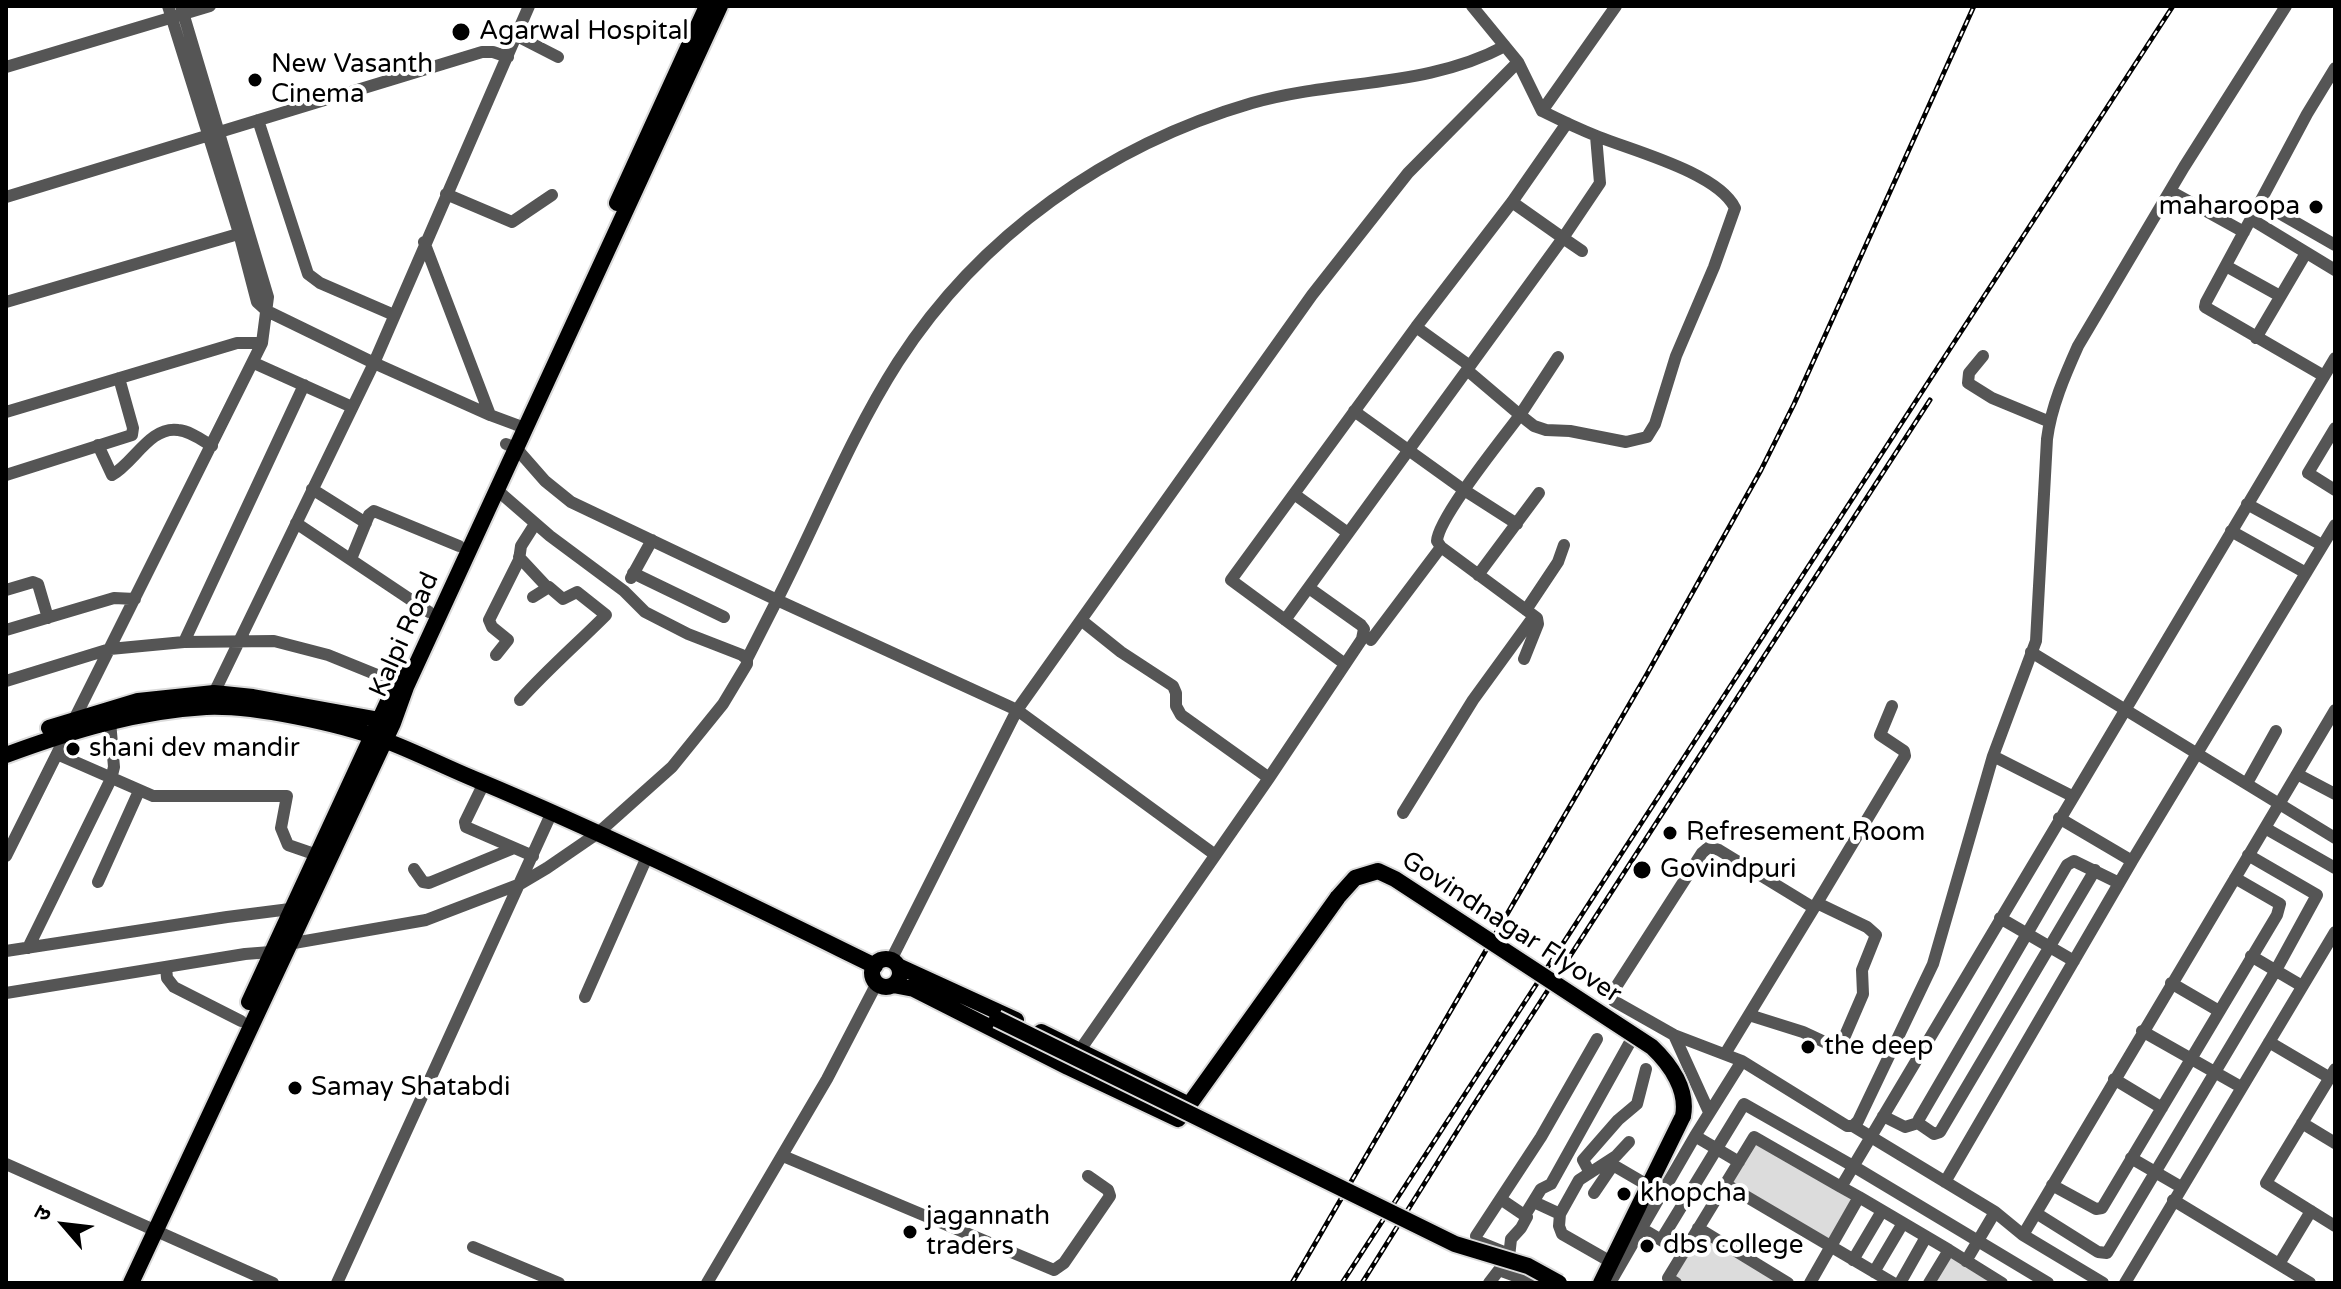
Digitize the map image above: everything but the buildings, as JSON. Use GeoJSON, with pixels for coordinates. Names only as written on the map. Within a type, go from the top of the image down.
{"type":"FeatureCollection","features":[{"type":"Feature","properties":{"kind":"main road","name":"Kalpi Road"},"geometry":{"type":"LineString","coordinates":[[131,1283],[149,1229],[290,909],[387,721],[429,612],[511,446],[707,6]]}},
{"type":"Feature","properties":{"kind":"main road","name":"Kalpi Road"},"geometry":{"type":"LineString","coordinates":[[520,426],[720,6]]}},
{"type":"Feature","properties":{"kind":"main road","name":"Kalpi Road"},"geometry":{"type":"LineString","coordinates":[[401,685],[497,490],[511,446]]}},
{"type":"Feature","properties":{"kind":"main road"},"geometry":{"type":"LineString","coordinates":[[6,744],[138,701],[214,693],[387,721]]}},
{"type":"Feature","properties":{"kind":"main road"},"geometry":{"type":"LineString","coordinates":[[6,755],[72,725],[207,707],[246,709],[296,718],[378,739],[598,833],[889,973],[1080,1050],[1189,1105],[1178,1119],[1068,1067],[914,989],[889,973]]}},
{"type":"Feature","properties":{"kind":"main road","name":"Kalpi Road"},"geometry":{"type":"LineString","coordinates":[[119,1283],[149,1229],[288,944],[378,739]]}},
{"type":"Feature","properties":{"kind":"main road","name":"Govindnagar Flyover"},"geometry":{"type":"LineString","coordinates":[[1189,1105],[1338,897],[1355,878],[1378,871],[1652,1047],[1666,1062],[1683,1091],[1683,1116],[1649,1186],[1636,1225],[1601,1283]]}},
{"type":"Feature","properties":{"kind":"main road"},"geometry":{"type":"LineString","coordinates":[[889,973],[1092,1064],[1455,1244],[1528,1266],[1559,1283]]}},
{"type":"Feature","properties":{"kind":"street"},"geometry":{"type":"LineString","coordinates":[[6,67],[176,11],[210,6]]}},
{"type":"Feature","properties":{"kind":"street"},"geometry":{"type":"LineString","coordinates":[[214,693],[374,363],[529,6]]}},
{"type":"Feature","properties":{"kind":"street"},"geometry":{"type":"LineString","coordinates":[[1416,327],[1469,368],[1534,426],[1626,442],[1647,437],[1655,424],[1681,343],[1734,215],[1735,208],[1729,198],[1703,180],[1542,111],[1518,62],[1472,6]]}},
{"type":"Feature","properties":{"kind":"street"},"geometry":{"type":"LineString","coordinates":[[1542,111],[1616,6]]}},
{"type":"Feature","properties":{"kind":"street"},"geometry":{"type":"LineString","coordinates":[[1853,1126],[1884,1069],[1933,964],[1993,756],[2038,630],[2041,507],[2050,422],[2078,346],[2170,191],[2286,6]]}},
{"type":"Feature","properties":{"kind":"street"},"geometry":{"type":"LineString","coordinates":[[176,11],[244,232],[257,302],[267,311],[374,363],[520,426]]}},
{"type":"Feature","properties":{"kind":"street"},"geometry":{"type":"LineString","coordinates":[[517,36],[558,57]]}},
{"type":"Feature","properties":{"kind":"street"},"geometry":{"type":"LineString","coordinates":[[288,944],[426,920],[520,884],[598,833],[650,789],[685,754],[744,670],[871,408],[897,363],[949,294],[1007,235],[1034,213],[1116,159],[1205,118],[1283,94],[1417,77],[1460,65],[1505,46]]}},
{"type":"Feature","properties":{"kind":"street"},"geometry":{"type":"LineString","coordinates":[[6,197],[482,52],[508,57]]}},
{"type":"Feature","properties":{"kind":"street"},"geometry":{"type":"LineString","coordinates":[[707,1283],[889,973],[1017,710],[1312,295],[1408,173],[1518,62]]}},
{"type":"Feature","properties":{"kind":"street"},"geometry":{"type":"LineString","coordinates":[[2324,376],[2205,307],[2300,126],[2335,68]]}},
{"type":"Feature","properties":{"kind":"street"},"geometry":{"type":"LineString","coordinates":[[404,75],[408,89]]}},
{"type":"Feature","properties":{"kind":"street"},"geometry":{"type":"LineString","coordinates":[[258,120],[303,267],[320,283],[394,315]]}},
{"type":"Feature","properties":{"kind":"street"},"geometry":{"type":"LineString","coordinates":[[1345,664],[1231,580],[1416,327],[1512,202],[1567,123]]}},
{"type":"Feature","properties":{"kind":"street"},"geometry":{"type":"LineString","coordinates":[[1285,620],[1600,183],[1596,136]]}},
{"type":"Feature","properties":{"kind":"street"},"geometry":{"type":"LineString","coordinates":[[2170,191],[2244,232]]}},
{"type":"Feature","properties":{"kind":"street"},"geometry":{"type":"LineString","coordinates":[[446,194],[512,222],[552,195]]}},
{"type":"Feature","properties":{"kind":"street"},"geometry":{"type":"LineString","coordinates":[[1512,202],[1582,251]]}},
{"type":"Feature","properties":{"kind":"street"},"geometry":{"type":"LineString","coordinates":[[2260,202],[2335,245]]}},
{"type":"Feature","properties":{"kind":"street"},"geometry":{"type":"LineString","coordinates":[[2251,219],[2335,270]]}},
{"type":"Feature","properties":{"kind":"street"},"geometry":{"type":"LineString","coordinates":[[6,302],[244,232]]}},
{"type":"Feature","properties":{"kind":"street"},"geometry":{"type":"LineString","coordinates":[[424,242],[490,415]]}},
{"type":"Feature","properties":{"kind":"street"},"geometry":{"type":"LineString","coordinates":[[2256,338],[2306,253]]}},
{"type":"Feature","properties":{"kind":"street"},"geometry":{"type":"LineString","coordinates":[[2226,266],[2280,296]]}},
{"type":"Feature","properties":{"kind":"street"},"geometry":{"type":"LineString","coordinates":[[6,856],[254,363],[262,343],[267,311]]}},
{"type":"Feature","properties":{"kind":"street"},"geometry":{"type":"LineString","coordinates":[[7,407],[237,343],[262,343]]}},
{"type":"Feature","properties":{"kind":"street"},"geometry":{"type":"LineString","coordinates":[[1983,356],[1969,373],[1968,383],[1992,398],[2050,422]]}},
{"type":"Feature","properties":{"kind":"street"},"geometry":{"type":"LineString","coordinates":[[1524,659],[1538,624],[1530,613],[1441,547],[1437,535],[1464,490],[1520,415],[1558,357]]}},
{"type":"Feature","properties":{"kind":"street"},"geometry":{"type":"LineString","coordinates":[[1841,1187],[2335,358]]}},
{"type":"Feature","properties":{"kind":"street"},"geometry":{"type":"LineString","coordinates":[[254,363],[352,407]]}},
{"type":"Feature","properties":{"kind":"street"},"geometry":{"type":"LineString","coordinates":[[6,475],[129,437],[133,433],[119,378]]}},
{"type":"Feature","properties":{"kind":"street"},"geometry":{"type":"LineString","coordinates":[[184,642],[304,385]]}},
{"type":"Feature","properties":{"kind":"street"},"geometry":{"type":"LineString","coordinates":[[1354,411],[1517,524]]}},
{"type":"Feature","properties":{"kind":"street"},"geometry":{"type":"LineString","coordinates":[[2335,428],[2308,473],[2335,490]]}},
{"type":"Feature","properties":{"kind":"street"},"geometry":{"type":"LineString","coordinates":[[98,445],[112,475],[152,439],[167,430],[185,432],[212,446]]}},
{"type":"Feature","properties":{"kind":"street"},"geometry":{"type":"LineString","coordinates":[[511,446],[562,496],[777,600],[1017,710],[1214,854]]}},
{"type":"Feature","properties":{"kind":"street"},"geometry":{"type":"LineString","coordinates":[[312,489],[366,523]]}},
{"type":"Feature","properties":{"kind":"street"},"geometry":{"type":"LineString","coordinates":[[497,490],[535,524],[653,616],[747,659]]}},
{"type":"Feature","properties":{"kind":"street"},"geometry":{"type":"LineString","coordinates":[[1478,575],[1539,493]]}},
{"type":"Feature","properties":{"kind":"street"},"geometry":{"type":"LineString","coordinates":[[1294,494],[1348,533]]}},
{"type":"Feature","properties":{"kind":"street"},"geometry":{"type":"LineString","coordinates":[[2247,504],[2322,545]]}},
{"type":"Feature","properties":{"kind":"street"},"geometry":{"type":"LineString","coordinates":[[351,559],[371,512],[378,511],[459,546]]}},
{"type":"Feature","properties":{"kind":"street"},"geometry":{"type":"LineString","coordinates":[[296,523],[429,612]]}},
{"type":"Feature","properties":{"kind":"street"},"geometry":{"type":"LineString","coordinates":[[496,655],[508,640],[492,627],[489,620],[519,557],[521,546],[535,524]]}},
{"type":"Feature","properties":{"kind":"street"},"geometry":{"type":"LineString","coordinates":[[1945,1182],[2132,861],[2335,525]]}},
{"type":"Feature","properties":{"kind":"street"},"geometry":{"type":"LineString","coordinates":[[2231,531],[2306,573]]}},
{"type":"Feature","properties":{"kind":"street"},"geometry":{"type":"LineString","coordinates":[[624,591],[652,540]]}},
{"type":"Feature","properties":{"kind":"street"},"geometry":{"type":"LineString","coordinates":[[1403,813],[1530,613],[1564,545]]}},
{"type":"Feature","properties":{"kind":"street"},"geometry":{"type":"LineString","coordinates":[[1371,640],[1441,547]]}},
{"type":"Feature","properties":{"kind":"street"},"geometry":{"type":"LineString","coordinates":[[519,557],[563,599],[572,593],[579,593],[606,615],[553,663],[520,700]]}},
{"type":"Feature","properties":{"kind":"street"},"geometry":{"type":"LineString","coordinates":[[633,573],[724,617]]}},
{"type":"Feature","properties":{"kind":"street"},"geometry":{"type":"LineString","coordinates":[[6,590],[33,582],[38,584],[48,618]]}},
{"type":"Feature","properties":{"kind":"street"},"geometry":{"type":"LineString","coordinates":[[533,597],[547,587]]}},
{"type":"Feature","properties":{"kind":"street"},"geometry":{"type":"LineString","coordinates":[[1080,1050],[1362,639],[1364,629],[1356,621],[1309,588]]}},
{"type":"Feature","properties":{"kind":"street"},"geometry":{"type":"LineString","coordinates":[[6,630],[114,598],[135,599]]}},
{"type":"Feature","properties":{"kind":"street"},"geometry":{"type":"LineString","coordinates":[[1081,620],[1121,652],[1168,681],[1175,689],[1176,706],[1181,715],[1269,778]]}},
{"type":"Feature","properties":{"kind":"street"},"geometry":{"type":"LineString","coordinates":[[6,681],[110,649],[184,642],[274,641],[328,655],[401,685]]}},
{"type":"Feature","properties":{"kind":"street"},"geometry":{"type":"LineString","coordinates":[[2031,652],[2335,838]]}},
{"type":"Feature","properties":{"kind":"street"},"geometry":{"type":"LineString","coordinates":[[1725,1054],[1905,756],[1904,751],[1880,735],[1892,706]]}},
{"type":"Feature","properties":{"kind":"street"},"geometry":{"type":"LineString","coordinates":[[2023,1235],[2335,710]]}},
{"type":"Feature","properties":{"kind":"street"},"geometry":{"type":"LineString","coordinates":[[28,948],[111,779],[114,767],[110,721]]}},
{"type":"Feature","properties":{"kind":"street"},"geometry":{"type":"LineString","coordinates":[[2247,783],[2276,731]]}},
{"type":"Feature","properties":{"kind":"street"},"geometry":{"type":"LineString","coordinates":[[57,754],[139,791],[162,797],[287,796],[281,828],[288,845],[317,855]]}},
{"type":"Feature","properties":{"kind":"street"},"geometry":{"type":"LineString","coordinates":[[1993,756],[2072,796]]}},
{"type":"Feature","properties":{"kind":"street"},"geometry":{"type":"LineString","coordinates":[[2297,774],[2335,794]]}},
{"type":"Feature","properties":{"kind":"street"},"geometry":{"type":"LineString","coordinates":[[484,783],[465,825],[533,856]]}},
{"type":"Feature","properties":{"kind":"street"},"geometry":{"type":"LineString","coordinates":[[98,882],[139,791]]}},
{"type":"Feature","properties":{"kind":"street"},"geometry":{"type":"LineString","coordinates":[[337,1283],[552,812]]}},
{"type":"Feature","properties":{"kind":"street"},"geometry":{"type":"LineString","coordinates":[[2059,818],[2132,861]]}},
{"type":"Feature","properties":{"kind":"street"},"geometry":{"type":"LineString","coordinates":[[2265,828],[2335,868]]}},
{"type":"Feature","properties":{"kind":"street"},"geometry":{"type":"LineString","coordinates":[[414,869],[423,882],[429,883],[514,848]]}},
{"type":"Feature","properties":{"kind":"street"},"geometry":{"type":"LineString","coordinates":[[1749,1015],[1836,1047],[1841,1045],[1863,994],[1862,970],[1876,935],[1867,927],[1816,905],[1719,850],[1705,848],[1613,996],[1618,1005],[1674,1035],[1742,1061],[1995,1212],[2023,1235],[2103,1283]]}},
{"type":"Feature","properties":{"kind":"street"},"geometry":{"type":"LineString","coordinates":[[2036,1213],[2104,1254],[2109,1250],[2276,970],[2317,895],[2248,855]]}},
{"type":"Feature","properties":{"kind":"street"},"geometry":{"type":"LineString","coordinates":[[585,997],[647,857]]}},
{"type":"Feature","properties":{"kind":"street"},"geometry":{"type":"LineString","coordinates":[[1883,1116],[1905,1127],[1918,1123],[2069,863],[2074,861],[2119,883]]}},
{"type":"Feature","properties":{"kind":"street"},"geometry":{"type":"LineString","coordinates":[[1918,1123],[1934,1134],[1940,1132],[2095,870]]}},
{"type":"Feature","properties":{"kind":"street"},"geometry":{"type":"LineString","coordinates":[[2052,1185],[2100,1210],[2279,912],[2280,904],[2235,878]]}},
{"type":"Feature","properties":{"kind":"street"},"geometry":{"type":"LineString","coordinates":[[6,951],[290,909]]}},
{"type":"Feature","properties":{"kind":"street"},"geometry":{"type":"LineString","coordinates":[[2000,918],[2074,961]]}},
{"type":"Feature","properties":{"kind":"street"},"geometry":{"type":"LineString","coordinates":[[2125,1283],[2335,932]]}},
{"type":"Feature","properties":{"kind":"street"},"geometry":{"type":"LineString","coordinates":[[6,993],[271,952]]}},
{"type":"Feature","properties":{"kind":"street"},"geometry":{"type":"LineString","coordinates":[[2251,956],[2302,986]]}},
{"type":"Feature","properties":{"kind":"street"},"geometry":{"type":"LineString","coordinates":[[166,967],[167,978],[174,987],[241,1021]]}},
{"type":"Feature","properties":{"kind":"street"},"geometry":{"type":"LineString","coordinates":[[2171,983],[2219,1011]]}},
{"type":"Feature","properties":{"kind":"street"},"geometry":{"type":"LineString","coordinates":[[2142,1031],[2241,1087]]}},
{"type":"Feature","properties":{"kind":"street"},"geometry":{"type":"LineString","coordinates":[[1489,1283],[1510,1255],[1510,1242],[1521,1228],[1527,1217],[1525,1215],[1541,1189],[1553,1181],[1634,1035]]}},
{"type":"Feature","properties":{"kind":"street"},"geometry":{"type":"LineString","coordinates":[[1674,1035],[1709,1112]]}},
{"type":"Feature","properties":{"kind":"street"},"geometry":{"type":"LineString","coordinates":[[1510,1255],[1476,1239],[1597,1039]]}},
{"type":"Feature","properties":{"kind":"street"},"geometry":{"type":"LineString","coordinates":[[2269,1042],[2332,1073],[2266,1183],[2335,1226]]}},
{"type":"Feature","properties":{"kind":"street"},"geometry":{"type":"LineString","coordinates":[[1610,1283],[1636,1225],[1742,1061]]}},
{"type":"Feature","properties":{"kind":"street"},"geometry":{"type":"LineString","coordinates":[[1590,1173],[1583,1160],[1618,1120],[1637,1104],[1646,1069]]}},
{"type":"Feature","properties":{"kind":"street"},"geometry":{"type":"LineString","coordinates":[[2114,1079],[2162,1108]]}},
{"type":"Feature","properties":{"kind":"street"},"geometry":{"type":"LineString","coordinates":[[1661,1240],[1744,1104],[2048,1283]]}},
{"type":"Feature","properties":{"kind":"street"},"geometry":{"type":"LineString","coordinates":[[2302,1123],[2335,1143]]}},
{"type":"Feature","properties":{"kind":"street"},"geometry":{"type":"LineString","coordinates":[[1695,1136],[1739,1162]]}},
{"type":"Feature","properties":{"kind":"street"},"geometry":{"type":"LineString","coordinates":[[1676,1283],[1668,1278],[1754,1137],[2002,1283]]}},
{"type":"Feature","properties":{"kind":"street"},"geometry":{"type":"LineString","coordinates":[[1611,1262],[1562,1234],[1560,1214],[1579,1180],[1622,1151],[1629,1142]]}},
{"type":"Feature","properties":{"kind":"street"},"geometry":{"type":"LineString","coordinates":[[783,1156],[1054,1270],[1064,1263],[1110,1196],[1108,1190],[1088,1176]]}},
{"type":"Feature","properties":{"kind":"street"},"geometry":{"type":"LineString","coordinates":[[2131,1158],[2181,1187]]}},
{"type":"Feature","properties":{"kind":"street"},"geometry":{"type":"LineString","coordinates":[[6,1164],[273,1283]]}},
{"type":"Feature","properties":{"kind":"street"},"geometry":{"type":"LineString","coordinates":[[1594,1193],[1613,1165],[1649,1186]]}},
{"type":"Feature","properties":{"kind":"street"},"geometry":{"type":"LineString","coordinates":[[1725,1184],[1893,1283]]}},
{"type":"Feature","properties":{"kind":"street"},"geometry":{"type":"LineString","coordinates":[[1810,1283],[1859,1197]]}},
{"type":"Feature","properties":{"kind":"street"},"geometry":{"type":"LineString","coordinates":[[1502,1200],[1525,1215]]}},
{"type":"Feature","properties":{"kind":"street"},"geometry":{"type":"LineString","coordinates":[[2173,1200],[2310,1283]]}},
{"type":"Feature","properties":{"kind":"street"},"geometry":{"type":"LineString","coordinates":[[1534,1202],[1560,1214]]}},
{"type":"Feature","properties":{"kind":"street"},"geometry":{"type":"LineString","coordinates":[[1853,1260],[1882,1211]]}},
{"type":"Feature","properties":{"kind":"street"},"geometry":{"type":"LineString","coordinates":[[2279,1264],[2311,1211]]}},
{"type":"Feature","properties":{"kind":"street"},"geometry":{"type":"LineString","coordinates":[[1966,1261],[1995,1212]]}},
{"type":"Feature","properties":{"kind":"street"},"geometry":{"type":"LineString","coordinates":[[1874,1272],[1903,1223]]}},
{"type":"Feature","properties":{"kind":"street"},"geometry":{"type":"LineString","coordinates":[[1636,1225],[1683,1253]]}},
{"type":"Feature","properties":{"kind":"street"},"geometry":{"type":"LineString","coordinates":[[1698,1228],[1788,1283]]}},
{"type":"Feature","properties":{"kind":"street"},"geometry":{"type":"LineString","coordinates":[[1900,1283],[1926,1237]]}},
{"type":"Feature","properties":{"kind":"street"},"geometry":{"type":"LineString","coordinates":[[473,1247],[559,1283]]}},
{"type":"Feature","properties":{"kind":"street"},"geometry":{"type":"LineString","coordinates":[[1929,1283],[1949,1250]]}},
{"type":"Feature","properties":{"kind":"street"},"geometry":{"type":"LineString","coordinates":[[1499,1270],[1525,1281]]}},
{"type":"Feature","properties":{"kind":"shaded area"},"geometry":{"type":"Polygon","coordinates":[[[1755,1141],[1854,1200],[1829,1244],[1729,1184],[1755,1141]]]}},
{"type":"Feature","properties":{"kind":"shaded area"},"geometry":{"type":"Polygon","coordinates":[[[1699,1232],[1783,1283],[1681,1283],[1671,1277],[1699,1232]]]}},
{"type":"Feature","properties":{"kind":"shaded area"},"geometry":{"type":"Polygon","coordinates":[[[1950,1255],[1995,1283],[1932,1283],[1950,1255]]]}},
{"type":"Feature","properties":{"kind":"railway"},"geometry":{"type":"LineString","coordinates":[[1292,1283],[1647,674],[1761,470],[1794,404],[1974,6]]}},
{"type":"Feature","properties":{"kind":"railway"},"geometry":{"type":"LineString","coordinates":[[1342,1283],[2173,6]]}},
{"type":"Feature","properties":{"kind":"railway"},"geometry":{"type":"LineString","coordinates":[[1362,1283],[1471,1109],[1930,400]]}},
{"type":"Feature","properties":{"kind":"place","name":"Agarwal Hospital"},"geometry":{"type":"Point","coordinates":[461,32]}},
{"type":"Feature","properties":{"kind":"place","name":"New Vasanth Cinema"},"geometry":{"type":"Point","coordinates":[255,80]}},
{"type":"Feature","properties":{"kind":"place","name":"maharoopa"},"geometry":{"type":"Point","coordinates":[2316,207]}},
{"type":"Feature","properties":{"kind":"place","name":"shani dev mandir"},"geometry":{"type":"Point","coordinates":[73,749]}},
{"type":"Feature","properties":{"kind":"place","name":"Refresement Room"},"geometry":{"type":"Point","coordinates":[1670,833]}},
{"type":"Feature","properties":{"kind":"place","name":"Govindpuri"},"geometry":{"type":"Point","coordinates":[1642,870]}},
{"type":"Feature","properties":{"kind":"place","name":"the deep"},"geometry":{"type":"Point","coordinates":[1808,1047]}},
{"type":"Feature","properties":{"kind":"place","name":"Samay Shatabdi"},"geometry":{"type":"Point","coordinates":[295,1088]}},
{"type":"Feature","properties":{"kind":"place","name":"khopcha"},"geometry":{"type":"Point","coordinates":[1624,1194]}},
{"type":"Feature","properties":{"kind":"place","name":"jagannath traders"},"geometry":{"type":"Point","coordinates":[910,1232]}},
{"type":"Feature","properties":{"kind":"place","name":"dbs college"},"geometry":{"type":"Point","coordinates":[1647,1246]}}]}
